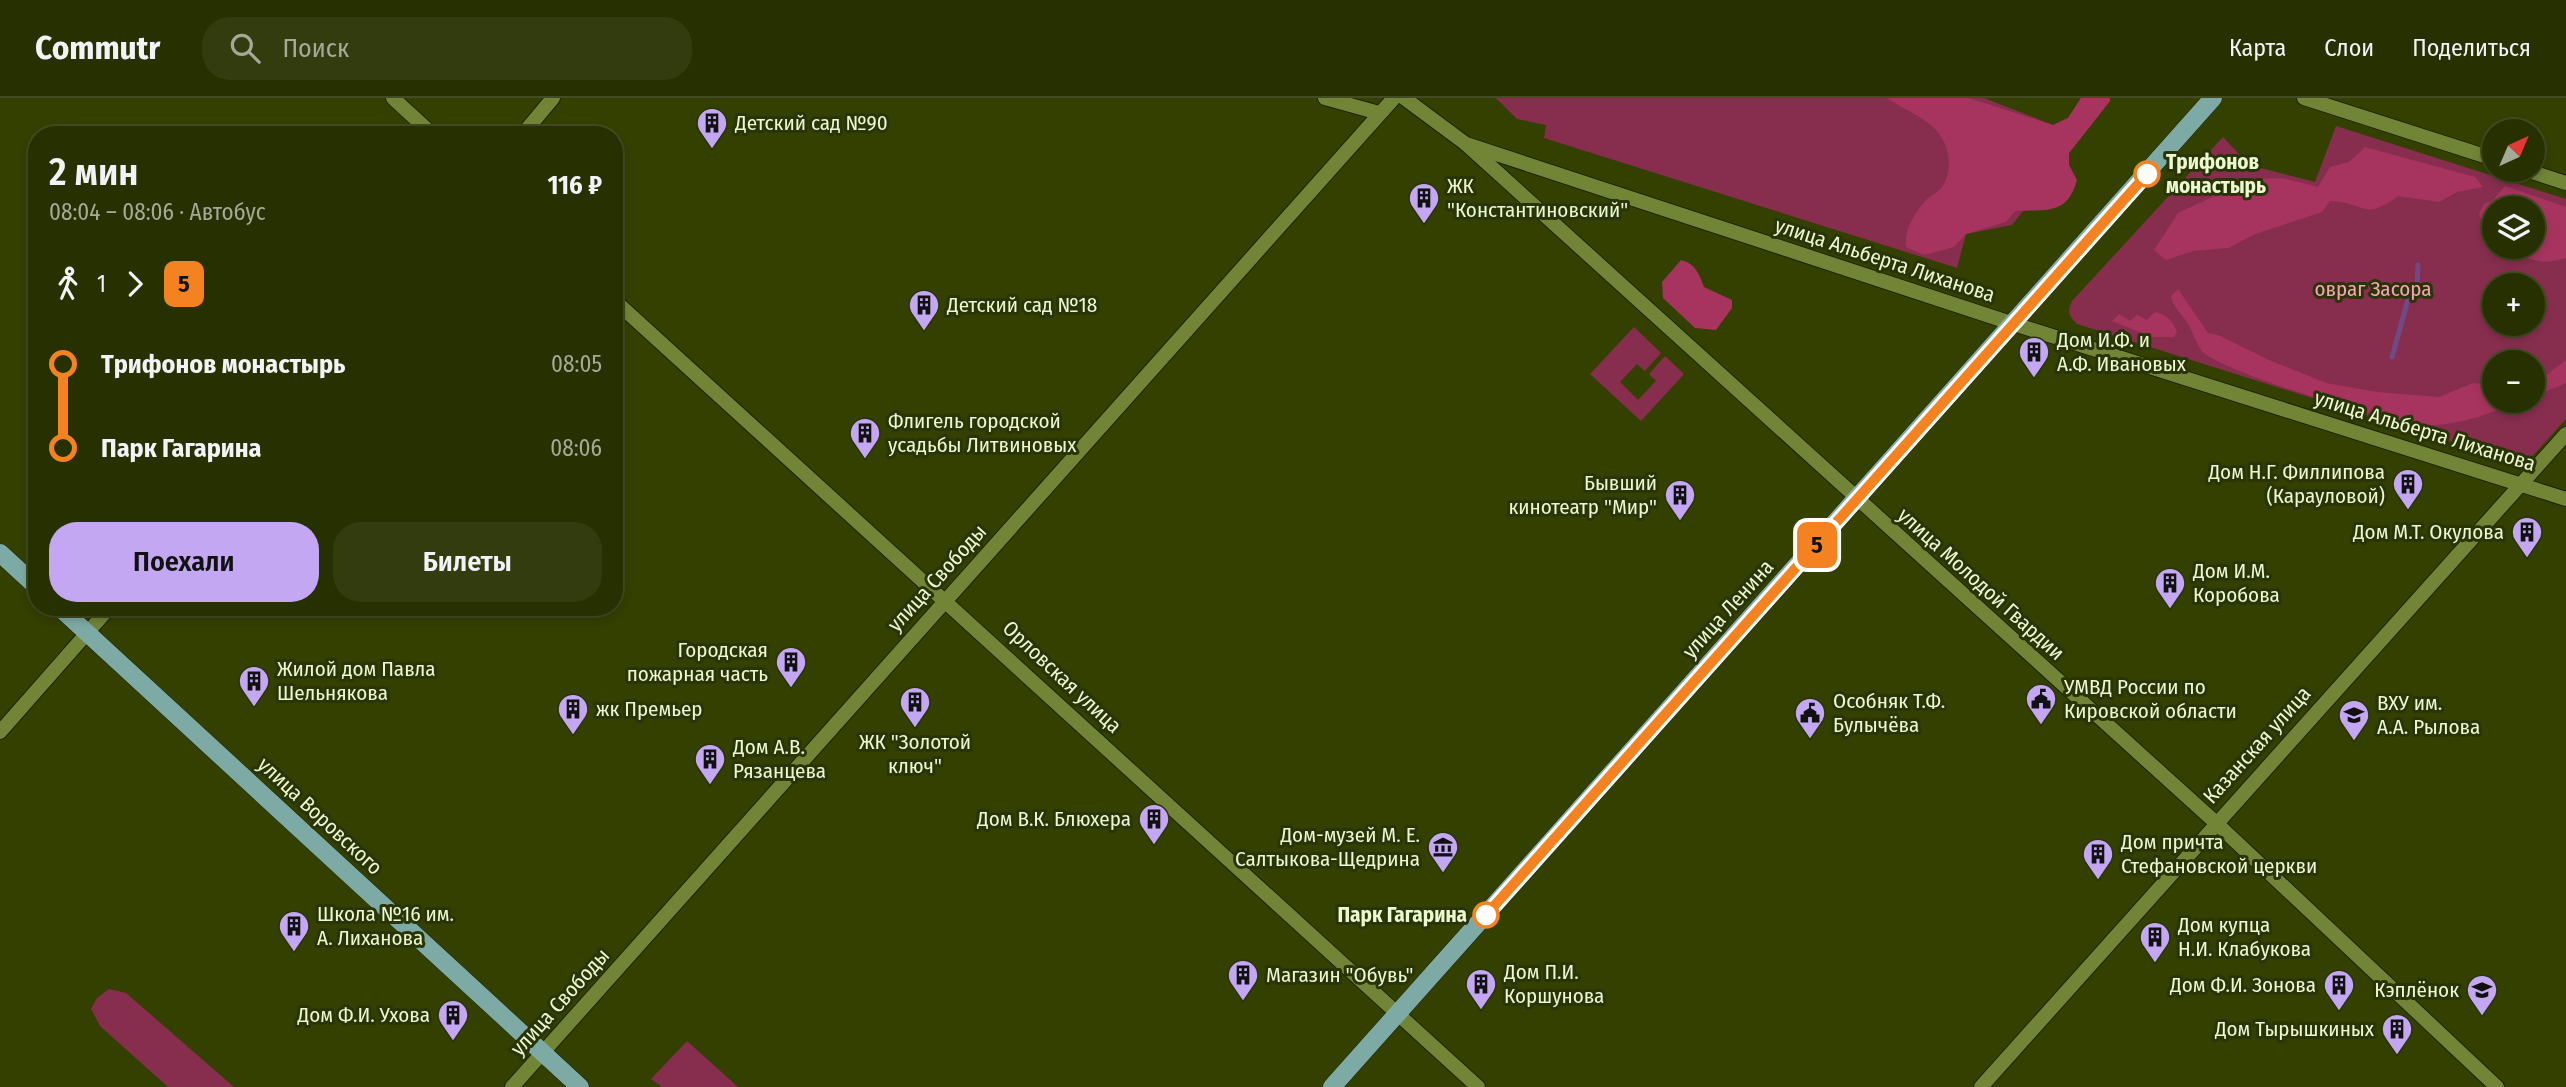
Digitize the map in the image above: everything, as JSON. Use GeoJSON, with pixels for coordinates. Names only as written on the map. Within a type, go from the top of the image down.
{"type":"FeatureCollection","features":[{"type":"Feature","properties":{"kind":"main road","name":"улица Ленина"},"geometry":{"type":"LineString","coordinates":[[1332,1087],[2213,98]]}},
{"type":"Feature","properties":{"kind":"main road"},"geometry":{"type":"LineString","coordinates":[[0,553],[28,579]]}},
{"type":"Feature","properties":{"kind":"main road","name":"улица Воровского"},"geometry":{"type":"LineString","coordinates":[[69,616],[580,1087]]}},
{"type":"Feature","properties":{"kind":"street"},"geometry":{"type":"LineString","coordinates":[[393,98],[423,126]]}},
{"type":"Feature","properties":{"kind":"street"},"geometry":{"type":"LineString","coordinates":[[530,126],[554,98]]}},
{"type":"Feature","properties":{"kind":"street"},"geometry":{"type":"LineString","coordinates":[[1325,98],[1379,113]]}},
{"type":"Feature","properties":{"kind":"street","name":"улица Свободы"},"geometry":{"type":"LineString","coordinates":[[512,1087],[1394,98]]}},
{"type":"Feature","properties":{"kind":"street","name":"улица Альберта Лиханова"},"geometry":{"type":"LineString","coordinates":[[1404,98],[1466,144],[2014,324],[2566,499]]}},
{"type":"Feature","properties":{"kind":"street"},"geometry":{"type":"LineString","coordinates":[[2304,98],[2482,155]]}},
{"type":"Feature","properties":{"kind":"street","name":"улица Молодой Гвардии"},"geometry":{"type":"LineString","coordinates":[[1466,144],[1856,501],[2215,822],[2497,1087]]}},
{"type":"Feature","properties":{"kind":"street"},"geometry":{"type":"LineString","coordinates":[[2545,176],[2566,183]]}},
{"type":"Feature","properties":{"kind":"street","name":"Орловская улица"},"geometry":{"type":"LineString","coordinates":[[623,308],[1478,1087]]}},
{"type":"Feature","properties":{"kind":"street","name":"Казанская улица"},"geometry":{"type":"LineString","coordinates":[[1981,1087],[2215,822],[2566,434]]}},
{"type":"Feature","properties":{"kind":"street"},"geometry":{"type":"LineString","coordinates":[[0,732],[102,616]]}},
{"type":"Feature","properties":{"kind":"green space"},"geometry":{"type":"Polygon","coordinates":[[[1496,98],[1984,98],[2053,125],[2068,118],[2081,98],[2110,98],[2110,101],[2012,225],[1966,234],[1957,268],[1544,138],[1546,125],[1517,119],[1496,98]]]}},
{"type":"Feature","properties":{"kind":"green space","name":"овраг Засора"},"geometry":{"type":"Polygon","coordinates":[[[2336,126],[2482,172],[2482,182],[2512,182],[2566,199],[2566,419],[2529,460],[2509,460],[2077,324],[2069,311],[2072,301],[2223,137],[2249,165],[2315,182],[2336,126]]]}},
{"type":"Feature","properties":{"kind":"green space"},"geometry":{"type":"Polygon","coordinates":[[[1634,327],[1661,353],[1645,371],[1637,364],[1620,382],[1638,400],[1656,381],[1649,374],[1665,356],[1684,374],[1641,421],[1590,374],[1634,327]]]}},
{"type":"Feature","properties":{"kind":"green space"},"geometry":{"type":"Polygon","coordinates":[[[109,989],[126,993],[234,1087],[168,1087],[100,1026],[91,1009],[97,998],[109,989]]]}},
{"type":"Feature","properties":{"kind":"green space"},"geometry":{"type":"Polygon","coordinates":[[[687,1041],[738,1087],[662,1087],[651,1079],[687,1041]]]}},
{"type":"Feature","properties":{"kind":"shaded area"},"geometry":{"type":"Polygon","coordinates":[[[1887,98],[1969,98],[2053,125],[2068,118],[2081,98],[2110,98],[2110,101],[2069,153],[2069,165],[2077,180],[2068,200],[2046,210],[2015,211],[2006,222],[1966,234],[1954,247],[1924,255],[1906,247],[1907,233],[1918,210],[1943,186],[1948,170],[1948,154],[1943,140],[1933,127],[1887,98]]]}},
{"type":"Feature","properties":{"kind":"shaded area"},"geometry":{"type":"Polygon","coordinates":[[[2365,147],[2475,177],[2483,187],[2457,192],[2439,202],[2398,196],[2378,208],[2370,209],[2330,201],[2322,212],[2255,234],[2228,248],[2193,251],[2166,260],[2154,250],[2178,213],[2221,193],[2231,180],[2282,178],[2318,187],[2330,167],[2349,162],[2365,147]]]}},
{"type":"Feature","properties":{"kind":"shaded area"},"geometry":{"type":"Polygon","coordinates":[[[2505,186],[2534,196],[2496,196],[2505,186]]]}},
{"type":"Feature","properties":{"kind":"shaded area"},"geometry":{"type":"Polygon","coordinates":[[[2545,200],[2566,207],[2566,258],[2540,261],[2533,259],[2545,259],[2545,200]]]}},
{"type":"Feature","properties":{"kind":"shaded area"},"geometry":{"type":"Polygon","coordinates":[[[1681,260],[1694,267],[1704,287],[1732,300],[1732,308],[1716,330],[1695,328],[1663,298],[1662,282],[1681,260]]]}},
{"type":"Feature","properties":{"kind":"shaded area"},"geometry":{"type":"Polygon","coordinates":[[[2178,289],[2208,333],[2326,383],[2377,392],[2439,397],[2473,383],[2482,384],[2482,413],[2490,413],[2457,422],[2418,424],[2354,409],[2277,385],[2217,361],[2202,351],[2171,296],[2178,289]]]}},
{"type":"Feature","properties":{"kind":"shaded area"},"geometry":{"type":"Polygon","coordinates":[[[2155,312],[2163,314],[2171,321],[2177,331],[2174,337],[2152,337],[2112,321],[2119,314],[2130,321],[2137,315],[2147,320],[2155,312]]]}},
{"type":"Feature","properties":{"kind":"shaded area"},"geometry":{"type":"Polygon","coordinates":[[[2566,360],[2566,383],[2545,392],[2545,374],[2566,360]]]}},
{"type":"Feature","properties":{"kind":"waterway"},"geometry":{"type":"LineString","coordinates":[[2392,357],[2409,296],[2417,285],[2418,265]]}},
{"type":"Feature","properties":{"kind":"bus line","name":"5"},"geometry":{"type":"LineString","coordinates":[[1486,915],[2147,174]]}},
{"type":"Feature","properties":{"kind":"place","name":"Детский сад №90"},"geometry":{"type":"Point","coordinates":[712,150]}},
{"type":"Feature","properties":{"kind":"place","name":"Трифонов монастырь"},"geometry":{"type":"Point","coordinates":[2147,174]}},
{"type":"Feature","properties":{"kind":"place","name":"ЖК \"Константиновский\""},"geometry":{"type":"Point","coordinates":[1424,225]}},
{"type":"Feature","properties":{"kind":"place","name":"Детский сад №18"},"geometry":{"type":"Point","coordinates":[924,332]}},
{"type":"Feature","properties":{"kind":"place","name":"Дом И.Ф. и А.Ф. Ивановых"},"geometry":{"type":"Point","coordinates":[2034,379]}},
{"type":"Feature","properties":{"kind":"place","name":"Флигель городской усадьбы Литвиновых"},"geometry":{"type":"Point","coordinates":[865,460]}},
{"type":"Feature","properties":{"kind":"place","name":"Дом Н.Г. Филлипова (Карауловой)"},"geometry":{"type":"Point","coordinates":[2408,511]}},
{"type":"Feature","properties":{"kind":"place","name":"Бывший кинотеатр \"Мир\""},"geometry":{"type":"Point","coordinates":[1680,522]}},
{"type":"Feature","properties":{"kind":"place","name":"Дом М.Т. Окулова"},"geometry":{"type":"Point","coordinates":[2527,559]}},
{"type":"Feature","properties":{"kind":"place","name":"Дом И.М. Коробова"},"geometry":{"type":"Point","coordinates":[2170,610]}},
{"type":"Feature","properties":{"kind":"place","name":"Городская пожарная часть"},"geometry":{"type":"Point","coordinates":[791,689]}},
{"type":"Feature","properties":{"kind":"place","name":"Жилой дом Павла Шельнякова"},"geometry":{"type":"Point","coordinates":[254,708]}},
{"type":"Feature","properties":{"kind":"place","name":"УМВД России по Кировской области"},"geometry":{"type":"Point","coordinates":[2041,726]}},
{"type":"Feature","properties":{"kind":"place","name":"ЖК \"Золотой ключ\""},"geometry":{"type":"Point","coordinates":[915,729]}},
{"type":"Feature","properties":{"kind":"place","name":"жк Премьер"},"geometry":{"type":"Point","coordinates":[573,736]}},
{"type":"Feature","properties":{"kind":"place","name":"Особняк Т.Ф. Булычёва"},"geometry":{"type":"Point","coordinates":[1810,740]}},
{"type":"Feature","properties":{"kind":"place","name":"ВХУ им. А.А. Рылова"},"geometry":{"type":"Point","coordinates":[2354,742]}},
{"type":"Feature","properties":{"kind":"place","name":"Дом А.В. Рязанцева"},"geometry":{"type":"Point","coordinates":[710,786]}},
{"type":"Feature","properties":{"kind":"place","name":"Дом В.К. Блюхера"},"geometry":{"type":"Point","coordinates":[1154,846]}},
{"type":"Feature","properties":{"kind":"place","name":"Дом-музей М. Е. Салтыкова-Щедрина"},"geometry":{"type":"Point","coordinates":[1443,874]}},
{"type":"Feature","properties":{"kind":"place","name":"Дом причта Стефановской церкви"},"geometry":{"type":"Point","coordinates":[2098,881]}},
{"type":"Feature","properties":{"kind":"place","name":"Парк Гагарина"},"geometry":{"type":"Point","coordinates":[1486,915]}},
{"type":"Feature","properties":{"kind":"place","name":"Школа №16 им. А. Лиханова"},"geometry":{"type":"Point","coordinates":[294,953]}},
{"type":"Feature","properties":{"kind":"place","name":"Дом купца Н.И. Клабукова"},"geometry":{"type":"Point","coordinates":[2155,964]}},
{"type":"Feature","properties":{"kind":"place","name":"Магазин \"Обувь\""},"geometry":{"type":"Point","coordinates":[1243,1002]}},
{"type":"Feature","properties":{"kind":"place","name":"Дом П.И. Коршунова"},"geometry":{"type":"Point","coordinates":[1481,1011]}},
{"type":"Feature","properties":{"kind":"place","name":"Дом Ф.И. Зонова"},"geometry":{"type":"Point","coordinates":[2339,1012]}},
{"type":"Feature","properties":{"kind":"place","name":"Кэплёнок"},"geometry":{"type":"Point","coordinates":[2482,1017]}},
{"type":"Feature","properties":{"kind":"place","name":"Дом Ф.И. Ухова"},"geometry":{"type":"Point","coordinates":[453,1042]}},
{"type":"Feature","properties":{"kind":"place","name":"Дом Тырышкиных"},"geometry":{"type":"Point","coordinates":[2397,1056]}}]}
